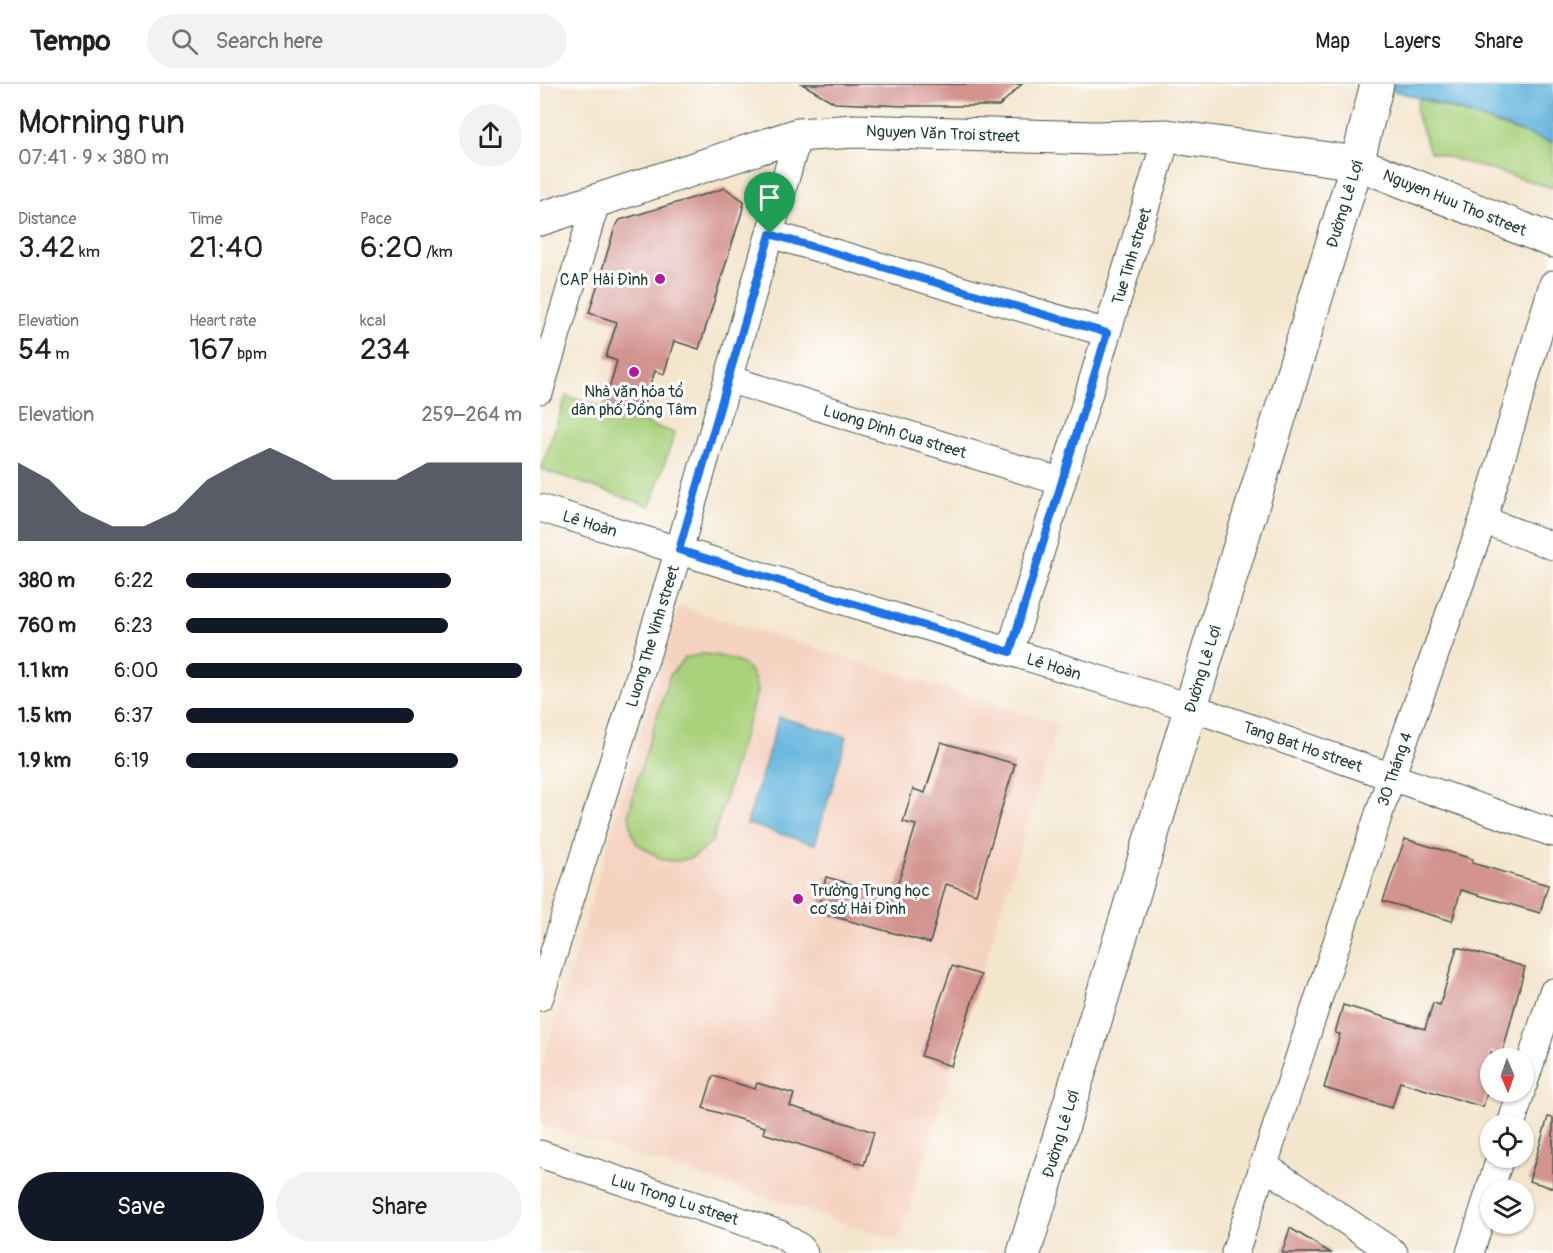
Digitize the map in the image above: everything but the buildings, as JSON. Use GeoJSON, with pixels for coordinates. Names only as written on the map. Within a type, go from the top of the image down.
{"type":"FeatureCollection","features":[{"type":"Feature","properties":{"kind":"main road","name":"Đường Lê Lợi"},"geometry":{"type":"LineString","coordinates":[[1024,1253],[1357,163],[1376,89]]}},
{"type":"Feature","properties":{"kind":"main road","name":"Nguyen Văn Troi street"},"geometry":{"type":"LineString","coordinates":[[540,219],[798,135],[854,131],[1094,138],[1167,136],[1357,163]]}},
{"type":"Feature","properties":{"kind":"main road","name":"Nguyen Huu Tho street"},"geometry":{"type":"LineString","coordinates":[[1357,163],[1553,241]]}},
{"type":"Feature","properties":{"kind":"street","name":"Luong The Vinh street"},"geometry":{"type":"LineString","coordinates":[[540,997],[679,550],[798,135]]}},
{"type":"Feature","properties":{"kind":"street","name":"Tue Tinh street"},"geometry":{"type":"LineString","coordinates":[[1010,652],[1167,136]]}},
{"type":"Feature","properties":{"kind":"street"},"geometry":{"type":"LineString","coordinates":[[540,390],[597,199]]}},
{"type":"Feature","properties":{"kind":"street"},"geometry":{"type":"LineString","coordinates":[[770,234],[1107,333]]}},
{"type":"Feature","properties":{"kind":"street","name":"30 Tháng 4"},"geometry":{"type":"LineString","coordinates":[[1235,1253],[1391,777],[1483,520],[1553,284]]}},
{"type":"Feature","properties":{"kind":"street","name":"Luong Dinh Cua street"},"geometry":{"type":"LineString","coordinates":[[728,379],[1062,482]]}},
{"type":"Feature","properties":{"kind":"street","name":"Lê Hoàn"},"geometry":{"type":"LineString","coordinates":[[540,508],[1190,707]]}},
{"type":"Feature","properties":{"kind":"street"},"geometry":{"type":"LineString","coordinates":[[1483,520],[1553,546]]}},
{"type":"Feature","properties":{"kind":"street","name":"Tang Bat Ho street"},"geometry":{"type":"LineString","coordinates":[[1190,707],[1553,833]]}},
{"type":"Feature","properties":{"kind":"street"},"geometry":{"type":"LineString","coordinates":[[1534,1052],[1553,992]]}},
{"type":"Feature","properties":{"kind":"street","name":"Luu Trong Lu street"},"geometry":{"type":"LineString","coordinates":[[540,1155],[780,1234],[801,1248],[804,1253]]}},
{"type":"Feature","properties":{"kind":"street"},"geometry":{"type":"LineString","coordinates":[[1263,1165],[1394,1253]]}},
{"type":"Feature","properties":{"kind":"street"},"geometry":{"type":"LineString","coordinates":[[1470,1253],[1497,1168]]}},
{"type":"Feature","properties":{"kind":"shaded area","name":"Trường Trung học cơ sở Hải Đình"},"geometry":{"type":"Polygon","coordinates":[[[679,606],[1058,724],[899,1241],[540,1124],[540,1074],[679,606]]]}},
{"type":"Feature","properties":{"kind":"green space"},"geometry":{"type":"Polygon","coordinates":[[[1419,98],[1553,143],[1553,188],[1430,152],[1416,113],[1419,98]]]}},
{"type":"Feature","properties":{"kind":"green space"},"geometry":{"type":"Polygon","coordinates":[[[566,396],[675,433],[650,506],[541,469],[566,396]]]}},
{"type":"Feature","properties":{"kind":"green space"},"geometry":{"type":"Polygon","coordinates":[[[703,654],[723,657],[742,664],[752,674],[757,691],[712,841],[691,858],[678,861],[663,860],[636,843],[629,814],[635,787],[670,675],[685,658],[703,654]]]}},
{"type":"Feature","properties":{"kind":"water"},"geometry":{"type":"Polygon","coordinates":[[[1369,84],[1553,84],[1553,143],[1441,104],[1369,84]]]}},
{"type":"Feature","properties":{"kind":"water"},"geometry":{"type":"Polygon","coordinates":[[[779,717],[847,737],[815,844],[747,824],[779,717]]]}},
{"type":"Feature","properties":{"kind":"place","name":"CAP Hải Đình"},"geometry":{"type":"Point","coordinates":[660,279]}},
{"type":"Feature","properties":{"kind":"place","name":"Nhà văn hóa tổ dân phố Đồng Tâm"},"geometry":{"type":"Point","coordinates":[634,372]}},
{"type":"Feature","properties":{"kind":"place","name":"Trường Trung học cơ sở Hải Đình"},"geometry":{"type":"Point","coordinates":[798,899]}},
{"type":"Feature","properties":{"kind":"route"},"geometry":{"type":"LineString","coordinates":[[770,234],[1107,333],[1010,652],[679,550],[770,234]]}}]}
